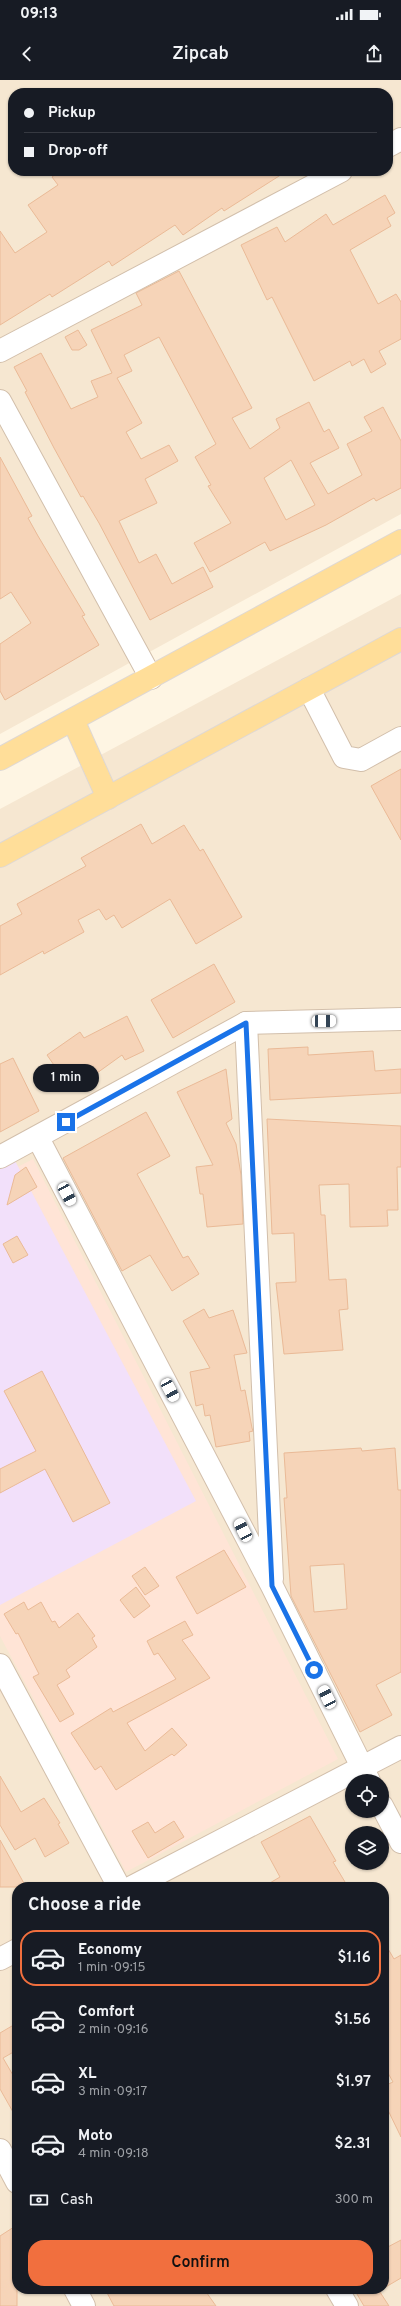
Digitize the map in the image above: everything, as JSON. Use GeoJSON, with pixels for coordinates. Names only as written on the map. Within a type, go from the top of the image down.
{"type":"FeatureCollection","features":[{"type":"Feature","properties":{"kind":"main road"},"geometry":{"type":"LineString","coordinates":[[0,759],[401,541]]}},
{"type":"Feature","properties":{"kind":"main road"},"geometry":{"type":"LineString","coordinates":[[0,856],[401,639]]}},
{"type":"Feature","properties":{"kind":"main road"},"geometry":{"type":"LineString","coordinates":[[73,720],[108,798]]}},
{"type":"Feature","properties":{"kind":"street"},"geometry":{"type":"LineString","coordinates":[[0,351],[332,176]]}},
{"type":"Feature","properties":{"kind":"street"},"geometry":{"type":"LineString","coordinates":[[0,400],[151,678]]}},
{"type":"Feature","properties":{"kind":"street"},"geometry":{"type":"LineString","coordinates":[[309,689],[344,757],[361,760],[401,738]]}},
{"type":"Feature","properties":{"kind":"street"},"geometry":{"type":"LineString","coordinates":[[0,1157],[38,1138],[246,1023],[401,1019]]}},
{"type":"Feature","properties":{"kind":"street"},"geometry":{"type":"LineString","coordinates":[[246,1023],[272,1586]]}},
{"type":"Feature","properties":{"kind":"street"},"geometry":{"type":"LineString","coordinates":[[38,1138],[272,1586],[365,1774],[401,1747]]}},
{"type":"Feature","properties":{"kind":"street"},"geometry":{"type":"LineString","coordinates":[[0,1665],[115,1882]]}},
{"type":"Feature","properties":{"kind":"street"},"geometry":{"type":"LineString","coordinates":[[142,1882],[345,1784]]}},
{"type":"Feature","properties":{"kind":"street"},"geometry":{"type":"LineString","coordinates":[[388,1818],[401,1842]]}},
{"type":"Feature","properties":{"kind":"street"},"geometry":{"type":"LineString","coordinates":[[0,1959],[12,1953]]}},
{"type":"Feature","properties":{"kind":"street"},"geometry":{"type":"LineString","coordinates":[[0,2150],[12,2173]]}},
{"type":"Feature","properties":{"kind":"street"},"geometry":{"type":"LineString","coordinates":[[78,2294],[84,2306]]}},
{"type":"Feature","properties":{"kind":"street"},"geometry":{"type":"LineString","coordinates":[[340,2294],[347,2306]]}},
{"type":"Feature","properties":{"kind":"shaded area"},"geometry":{"type":"Polygon","coordinates":[[[0,80],[401,80],[401,514],[0,734],[0,80]]]}},
{"type":"Feature","properties":{"kind":"shaded area"},"geometry":{"type":"Polygon","coordinates":[[[401,594],[401,2306],[0,2306],[0,809],[401,594]]]}},
{"type":"Feature","properties":{"kind":"shaded area"},"geometry":{"type":"Polygon","coordinates":[[[13,1157],[196,1501],[0,1605],[0,1164],[13,1157]]]}},
{"type":"Feature","properties":{"kind":"shaded area"},"geometry":{"type":"Polygon","coordinates":[[[33,1159],[338,1759],[126,1872],[0,1636],[0,1176],[33,1159]]]}},
{"type":"Feature","properties":{"kind":"building"},"geometry":{"type":"Polygon","coordinates":[[[279,176],[224,211],[222,208],[183,235],[175,225],[112,266],[109,261],[52,297],[50,294],[0,325],[0,231],[15,253],[47,232],[28,205],[58,185],[52,177],[279,176]]]}},
{"type":"Feature","properties":{"kind":"building"},"geometry":{"type":"Polygon","coordinates":[[[385,195],[395,213],[387,218],[391,226],[350,250],[378,304],[396,294],[401,302],[401,339],[379,351],[386,364],[371,373],[364,359],[352,366],[350,361],[314,381],[272,297],[267,300],[241,245],[277,227],[285,242],[326,214],[333,225],[385,195]]]}},
{"type":"Feature","properties":{"kind":"building"},"geometry":{"type":"Polygon","coordinates":[[[179,271],[252,408],[232,418],[250,449],[280,428],[276,419],[309,402],[324,432],[329,429],[339,448],[310,463],[328,494],[362,475],[347,444],[372,431],[364,417],[383,407],[401,441],[401,488],[376,501],[374,498],[326,525],[270,551],[265,542],[210,572],[194,543],[231,523],[208,486],[211,485],[195,457],[216,444],[159,337],[124,355],[132,371],[117,378],[142,423],[126,432],[141,459],[169,445],[178,461],[145,479],[157,503],[119,521],[139,563],[156,554],[172,584],[203,567],[213,587],[150,620],[99,523],[83,496],[81,497],[54,448],[25,392],[27,391],[14,367],[41,353],[71,409],[98,397],[91,381],[112,373],[91,330],[142,305],[136,293],[179,271]],[[291,460],[264,478],[286,520],[315,505],[291,460]]]}},
{"type":"Feature","properties":{"kind":"building"},"geometry":{"type":"Polygon","coordinates":[[[78,330],[87,345],[79,350],[72,350],[65,337],[78,330]]]}},
{"type":"Feature","properties":{"kind":"building"},"geometry":{"type":"Polygon","coordinates":[[[0,457],[32,516],[28,518],[85,615],[82,616],[99,645],[5,700],[0,691],[0,644],[31,623],[11,592],[0,599],[0,457]]]}},
{"type":"Feature","properties":{"kind":"building"},"geometry":{"type":"Polygon","coordinates":[[[401,769],[401,840],[371,786],[401,769]]]}},
{"type":"Feature","properties":{"kind":"building"},"geometry":{"type":"Polygon","coordinates":[[[141,824],[152,844],[184,825],[200,851],[203,849],[242,917],[196,944],[170,899],[122,928],[114,915],[106,920],[99,909],[78,920],[84,932],[44,954],[43,951],[0,975],[0,926],[22,914],[17,904],[86,866],[81,858],[141,824]]]}},
{"type":"Feature","properties":{"kind":"building"},"geometry":{"type":"Polygon","coordinates":[[[214,964],[235,1002],[173,1038],[151,1000],[214,964]]]}},
{"type":"Feature","properties":{"kind":"building"},"geometry":{"type":"Polygon","coordinates":[[[127,1016],[144,1051],[125,1060],[122,1055],[72,1091],[47,1055],[80,1032],[84,1038],[127,1016]]]}},
{"type":"Feature","properties":{"kind":"building"},"geometry":{"type":"Polygon","coordinates":[[[308,1047],[308,1055],[373,1051],[375,1071],[401,1069],[401,1093],[270,1100],[268,1049],[308,1047]]]}},
{"type":"Feature","properties":{"kind":"building"},"geometry":{"type":"Polygon","coordinates":[[[13,1058],[39,1111],[0,1132],[0,1064],[13,1058]]]}},
{"type":"Feature","properties":{"kind":"building"},"geometry":{"type":"Polygon","coordinates":[[[226,1069],[232,1119],[226,1123],[236,1144],[241,1175],[243,1224],[207,1227],[203,1194],[200,1194],[196,1167],[213,1165],[177,1092],[226,1069]]]}},
{"type":"Feature","properties":{"kind":"building"},"geometry":{"type":"Polygon","coordinates":[[[146,1112],[170,1156],[137,1174],[183,1258],[188,1256],[199,1274],[172,1291],[150,1255],[122,1271],[63,1158],[146,1112]]]}},
{"type":"Feature","properties":{"kind":"building"},"geometry":{"type":"Polygon","coordinates":[[[267,1119],[401,1126],[401,1167],[397,1167],[398,1210],[387,1210],[388,1226],[350,1227],[349,1184],[319,1185],[321,1215],[325,1215],[329,1280],[346,1279],[348,1309],[339,1310],[343,1350],[284,1354],[276,1283],[296,1282],[294,1233],[272,1234],[267,1119]]]}},
{"type":"Feature","properties":{"kind":"building"},"geometry":{"type":"Polygon","coordinates":[[[26,1167],[37,1187],[7,1205],[15,1175],[26,1167]]]}},
{"type":"Feature","properties":{"kind":"building"},"geometry":{"type":"Polygon","coordinates":[[[17,1236],[28,1255],[13,1263],[3,1244],[17,1236]]]}},
{"type":"Feature","properties":{"kind":"building"},"geometry":{"type":"Polygon","coordinates":[[[204,1309],[209,1318],[233,1310],[247,1353],[234,1355],[241,1391],[245,1390],[253,1431],[249,1432],[250,1441],[216,1447],[210,1415],[205,1416],[203,1404],[196,1406],[190,1372],[210,1368],[183,1321],[204,1309]]]}},
{"type":"Feature","properties":{"kind":"building"},"geometry":{"type":"Polygon","coordinates":[[[42,1371],[110,1503],[73,1522],[45,1469],[0,1493],[0,1469],[36,1451],[4,1391],[42,1371]]]}},
{"type":"Feature","properties":{"kind":"building"},"geometry":{"type":"Polygon","coordinates":[[[361,1448],[362,1451],[395,1448],[398,1490],[401,1490],[401,1672],[376,1685],[392,1715],[360,1732],[291,1596],[284,1498],[287,1498],[284,1453],[361,1448]],[[344,1564],[310,1566],[314,1612],[347,1609],[344,1564]]]}},
{"type":"Feature","properties":{"kind":"building"},"geometry":{"type":"Polygon","coordinates":[[[224,1550],[246,1587],[197,1614],[176,1577],[224,1550]]]}},
{"type":"Feature","properties":{"kind":"building"},"geometry":{"type":"Polygon","coordinates":[[[145,1567],[159,1586],[145,1595],[132,1576],[145,1567]]]}},
{"type":"Feature","properties":{"kind":"building"},"geometry":{"type":"Polygon","coordinates":[[[136,1587],[150,1606],[134,1618],[120,1600],[136,1587]]]}},
{"type":"Feature","properties":{"kind":"building"},"geometry":{"type":"Polygon","coordinates":[[[24,1602],[28,1610],[41,1602],[52,1622],[55,1621],[59,1628],[78,1613],[95,1636],[92,1638],[97,1647],[66,1670],[70,1677],[57,1685],[74,1714],[60,1722],[33,1677],[39,1674],[18,1633],[16,1634],[4,1614],[24,1602]]]}},
{"type":"Feature","properties":{"kind":"building"},"geometry":{"type":"Polygon","coordinates":[[[185,1621],[193,1635],[182,1640],[210,1678],[127,1723],[145,1751],[172,1728],[187,1745],[174,1756],[172,1754],[116,1790],[101,1766],[95,1770],[71,1733],[111,1708],[113,1712],[176,1679],[158,1653],[154,1655],[147,1641],[185,1621]]]}},
{"type":"Feature","properties":{"kind":"building"},"geometry":{"type":"Polygon","coordinates":[[[0,1776],[21,1812],[44,1798],[60,1823],[58,1824],[69,1843],[45,1857],[35,1838],[15,1850],[0,1825],[0,1776]]]}},
{"type":"Feature","properties":{"kind":"building"},"geometry":{"type":"Polygon","coordinates":[[[310,1816],[336,1861],[333,1862],[345,1882],[272,1882],[280,1877],[261,1842],[310,1816]]]}},
{"type":"Feature","properties":{"kind":"building"},"geometry":{"type":"Polygon","coordinates":[[[174,1821],[184,1837],[148,1858],[132,1831],[148,1822],[155,1833],[174,1821]]]}},
{"type":"Feature","properties":{"kind":"building"},"geometry":{"type":"Polygon","coordinates":[[[0,1840],[23,1882],[12,1882],[12,1887],[0,1887],[0,1840]]]}},
{"type":"Feature","properties":{"kind":"building"},"geometry":{"type":"Polygon","coordinates":[[[389,1950],[394,1959],[401,1955],[401,2137],[389,2112],[389,2084],[393,2082],[389,2075],[389,1950]]]}},
{"type":"Feature","properties":{"kind":"building"},"geometry":{"type":"Polygon","coordinates":[[[12,2026],[12,2053],[3,2058],[12,2073],[12,2110],[0,2089],[0,2033],[12,2026]]]}},
{"type":"Feature","properties":{"kind":"building"},"geometry":{"type":"Polygon","coordinates":[[[12,2228],[12,2294],[17,2294],[17,2306],[0,2306],[0,2236],[12,2228]]]}},
{"type":"Feature","properties":{"kind":"building"},"geometry":{"type":"Polygon","coordinates":[[[401,2240],[401,2278],[389,2285],[389,2246],[401,2240]]]}},
{"type":"Feature","properties":{"kind":"building"},"geometry":{"type":"Polygon","coordinates":[[[108,2294],[208,2294],[216,2306],[114,2306],[108,2294]]]}},
{"type":"Feature","properties":{"kind":"building"},"geometry":{"type":"Polygon","coordinates":[[[357,2294],[381,2294],[389,2306],[364,2306],[357,2294]]]}},
{"type":"Feature","properties":{"kind":"route"},"geometry":{"type":"LineString","coordinates":[[66,1122],[246,1023],[272,1586],[314,1670]]}}]}
